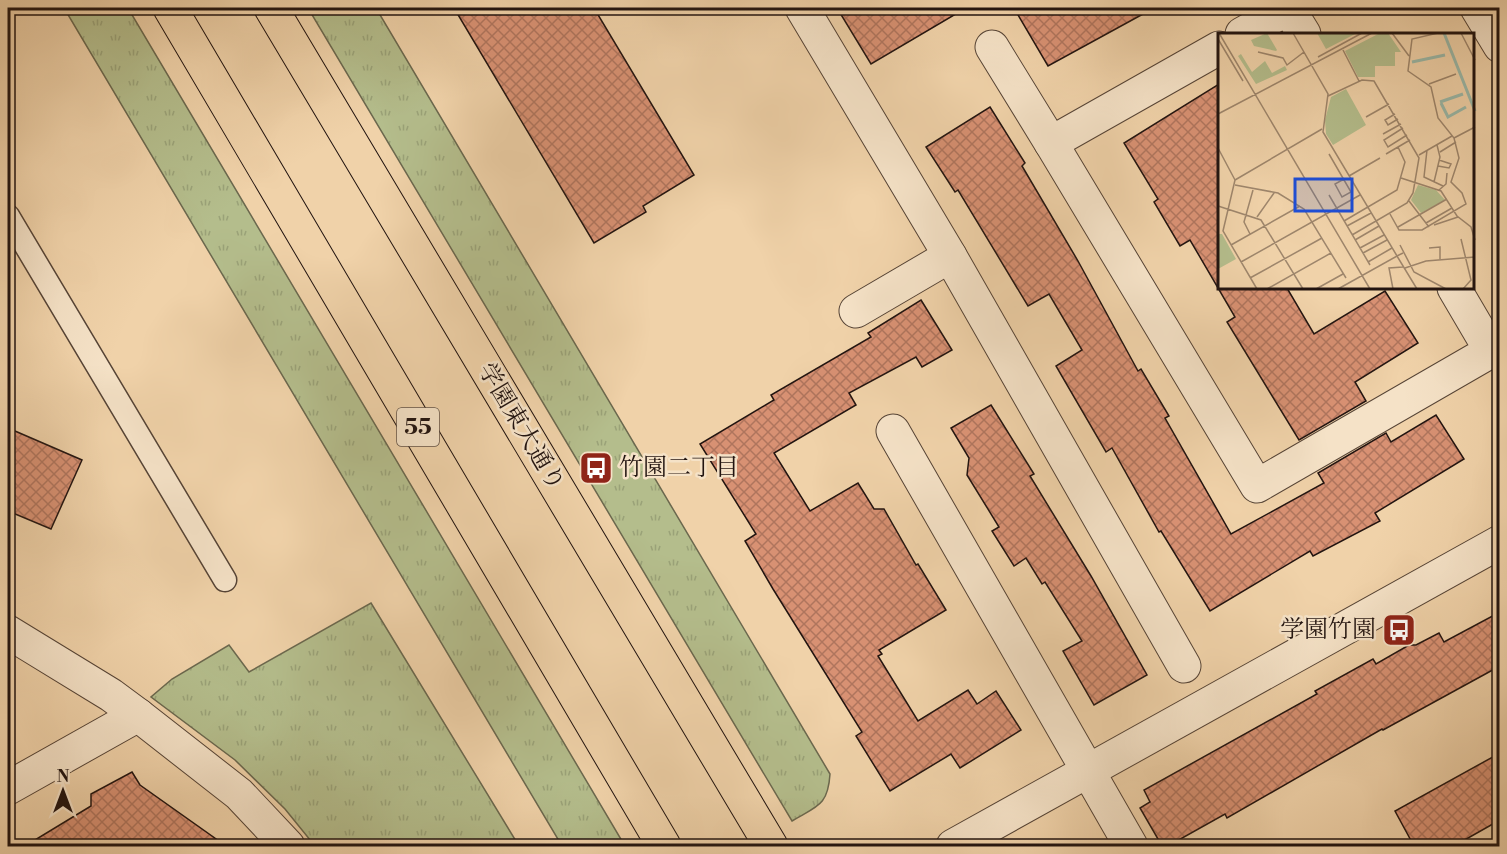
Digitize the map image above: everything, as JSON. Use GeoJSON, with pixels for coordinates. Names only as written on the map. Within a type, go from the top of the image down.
{"type":"FeatureCollection","features":[{"type":"Feature","properties":{"kind":"main road","name":"55"},"geometry":{"type":"LineString","coordinates":[[170,8],[664,846]]}},
{"type":"Feature","properties":{"kind":"main road","name":"学園東大通り"},"geometry":{"type":"LineString","coordinates":[[271,8],[771,846]]}},
{"type":"Feature","properties":{"kind":"street"},"geometry":{"type":"LineString","coordinates":[[802,8],[950,256],[1184,666]]}},
{"type":"Feature","properties":{"kind":"street"},"geometry":{"type":"LineString","coordinates":[[1477,8],[1500,46]]}},
{"type":"Feature","properties":{"kind":"street"},"geometry":{"type":"LineString","coordinates":[[1245,33],[1293,14]]}},
{"type":"Feature","properties":{"kind":"street"},"geometry":{"type":"LineString","coordinates":[[992,47],[1257,486],[1491,351],[1455,290]]}},
{"type":"Feature","properties":{"kind":"street"},"geometry":{"type":"LineString","coordinates":[[1051,143],[1218,49]]}},
{"type":"Feature","properties":{"kind":"street"},"geometry":{"type":"LineString","coordinates":[[856,311],[950,256]]}},
{"type":"Feature","properties":{"kind":"street"},"geometry":{"type":"LineString","coordinates":[[892,431],[1131,846]]}},
{"type":"Feature","properties":{"kind":"street"},"geometry":{"type":"LineString","coordinates":[[953,846],[1500,542]]}},
{"type":"Feature","properties":{"kind":"street"},"geometry":{"type":"LineString","coordinates":[[8,632],[111,695],[138,715],[239,794],[288,846]]}},
{"type":"Feature","properties":{"kind":"street"},"geometry":{"type":"LineString","coordinates":[[8,788],[138,715]]}},
{"type":"Feature","properties":{"kind":"lane"},"geometry":{"type":"LineString","coordinates":[[8,216],[225,580]]}},
{"type":"Feature","properties":{"kind":"green space"},"geometry":{"type":"Polygon","coordinates":[[[64,8],[128,8],[625,846],[562,846],[64,8]]]}},
{"type":"Feature","properties":{"kind":"green space"},"geometry":{"type":"Polygon","coordinates":[[[308,8],[376,8],[830,774],[827,793],[820,804],[814,808],[792,821],[308,8]]]}},
{"type":"Feature","properties":{"kind":"green space"},"geometry":{"type":"Polygon","coordinates":[[[371,603],[519,846],[315,846],[285,809],[235,760],[151,697],[172,679],[229,645],[249,672],[371,603]]]}},
{"type":"Feature","properties":{"kind":"building"},"geometry":{"type":"Polygon","coordinates":[[[454,8],[594,8],[694,175],[643,206],[646,212],[594,243],[454,8]]]}},
{"type":"Feature","properties":{"kind":"building"},"geometry":{"type":"Polygon","coordinates":[[[837,8],[966,8],[871,64],[837,8]]]}},
{"type":"Feature","properties":{"kind":"building"},"geometry":{"type":"Polygon","coordinates":[[[1014,8],[1154,8],[1048,66],[1014,8]]]}},
{"type":"Feature","properties":{"kind":"building"},"geometry":{"type":"Polygon","coordinates":[[[1218,85],[1218,288],[1190,240],[1180,246],[1154,202],[1158,199],[1124,143],[1218,85]]]}},
{"type":"Feature","properties":{"kind":"building"},"geometry":{"type":"Polygon","coordinates":[[[990,107],[1025,163],[1022,166],[1078,261],[1138,371],[1141,369],[1169,416],[1165,418],[1231,534],[1324,483],[1318,473],[1386,433],[1391,442],[1436,415],[1464,459],[1375,513],[1380,521],[1313,556],[1310,551],[1210,611],[1161,531],[1159,532],[1112,448],[1106,452],[1056,366],[1082,350],[1049,294],[1028,306],[958,190],[955,192],[926,147],[990,107]]]}},
{"type":"Feature","properties":{"kind":"building"},"geometry":{"type":"Polygon","coordinates":[[[1219,290],[1288,290],[1314,334],[1385,291],[1418,343],[1355,382],[1366,401],[1299,440],[1227,322],[1235,317],[1219,290]]]}},
{"type":"Feature","properties":{"kind":"building"},"geometry":{"type":"Polygon","coordinates":[[[921,300],[952,350],[922,367],[916,357],[849,393],[856,405],[774,453],[810,511],[858,483],[874,509],[884,509],[916,565],[918,564],[946,610],[879,650],[882,654],[878,656],[918,721],[968,690],[977,704],[996,691],[1021,730],[960,768],[951,754],[890,791],[856,736],[862,732],[745,541],[756,534],[700,444],[774,400],[771,395],[871,337],[868,333],[921,300]]]}},
{"type":"Feature","properties":{"kind":"building"},"geometry":{"type":"Polygon","coordinates":[[[991,405],[1034,474],[1030,476],[1091,576],[1147,675],[1094,705],[1063,651],[1082,641],[1045,582],[1042,584],[1026,558],[1014,566],[992,531],[999,527],[967,475],[969,458],[951,428],[991,405]]]}},
{"type":"Feature","properties":{"kind":"building"},"geometry":{"type":"Polygon","coordinates":[[[8,428],[82,460],[51,529],[8,511],[8,428]]]}},
{"type":"Feature","properties":{"kind":"building"},"geometry":{"type":"Polygon","coordinates":[[[1500,612],[1500,666],[1382,729],[1227,818],[1225,814],[1168,846],[1162,846],[1140,808],[1150,802],[1144,790],[1317,694],[1315,691],[1373,659],[1376,664],[1409,645],[1416,645],[1439,633],[1444,642],[1500,612]]]}},
{"type":"Feature","properties":{"kind":"building"},"geometry":{"type":"Polygon","coordinates":[[[1500,753],[1500,820],[1454,846],[1414,846],[1395,811],[1500,753]]]}},
{"type":"Feature","properties":{"kind":"building"},"geometry":{"type":"Polygon","coordinates":[[[132,772],[140,785],[226,846],[25,846],[91,806],[91,794],[132,772]]]}},
{"type":"Feature","properties":{"kind":"place","name":"竹園二丁目"},"geometry":{"type":"Point","coordinates":[596,468]}},
{"type":"Feature","properties":{"kind":"place","name":"学園竹園"},"geometry":{"type":"Point","coordinates":[1399,630]}}]}
